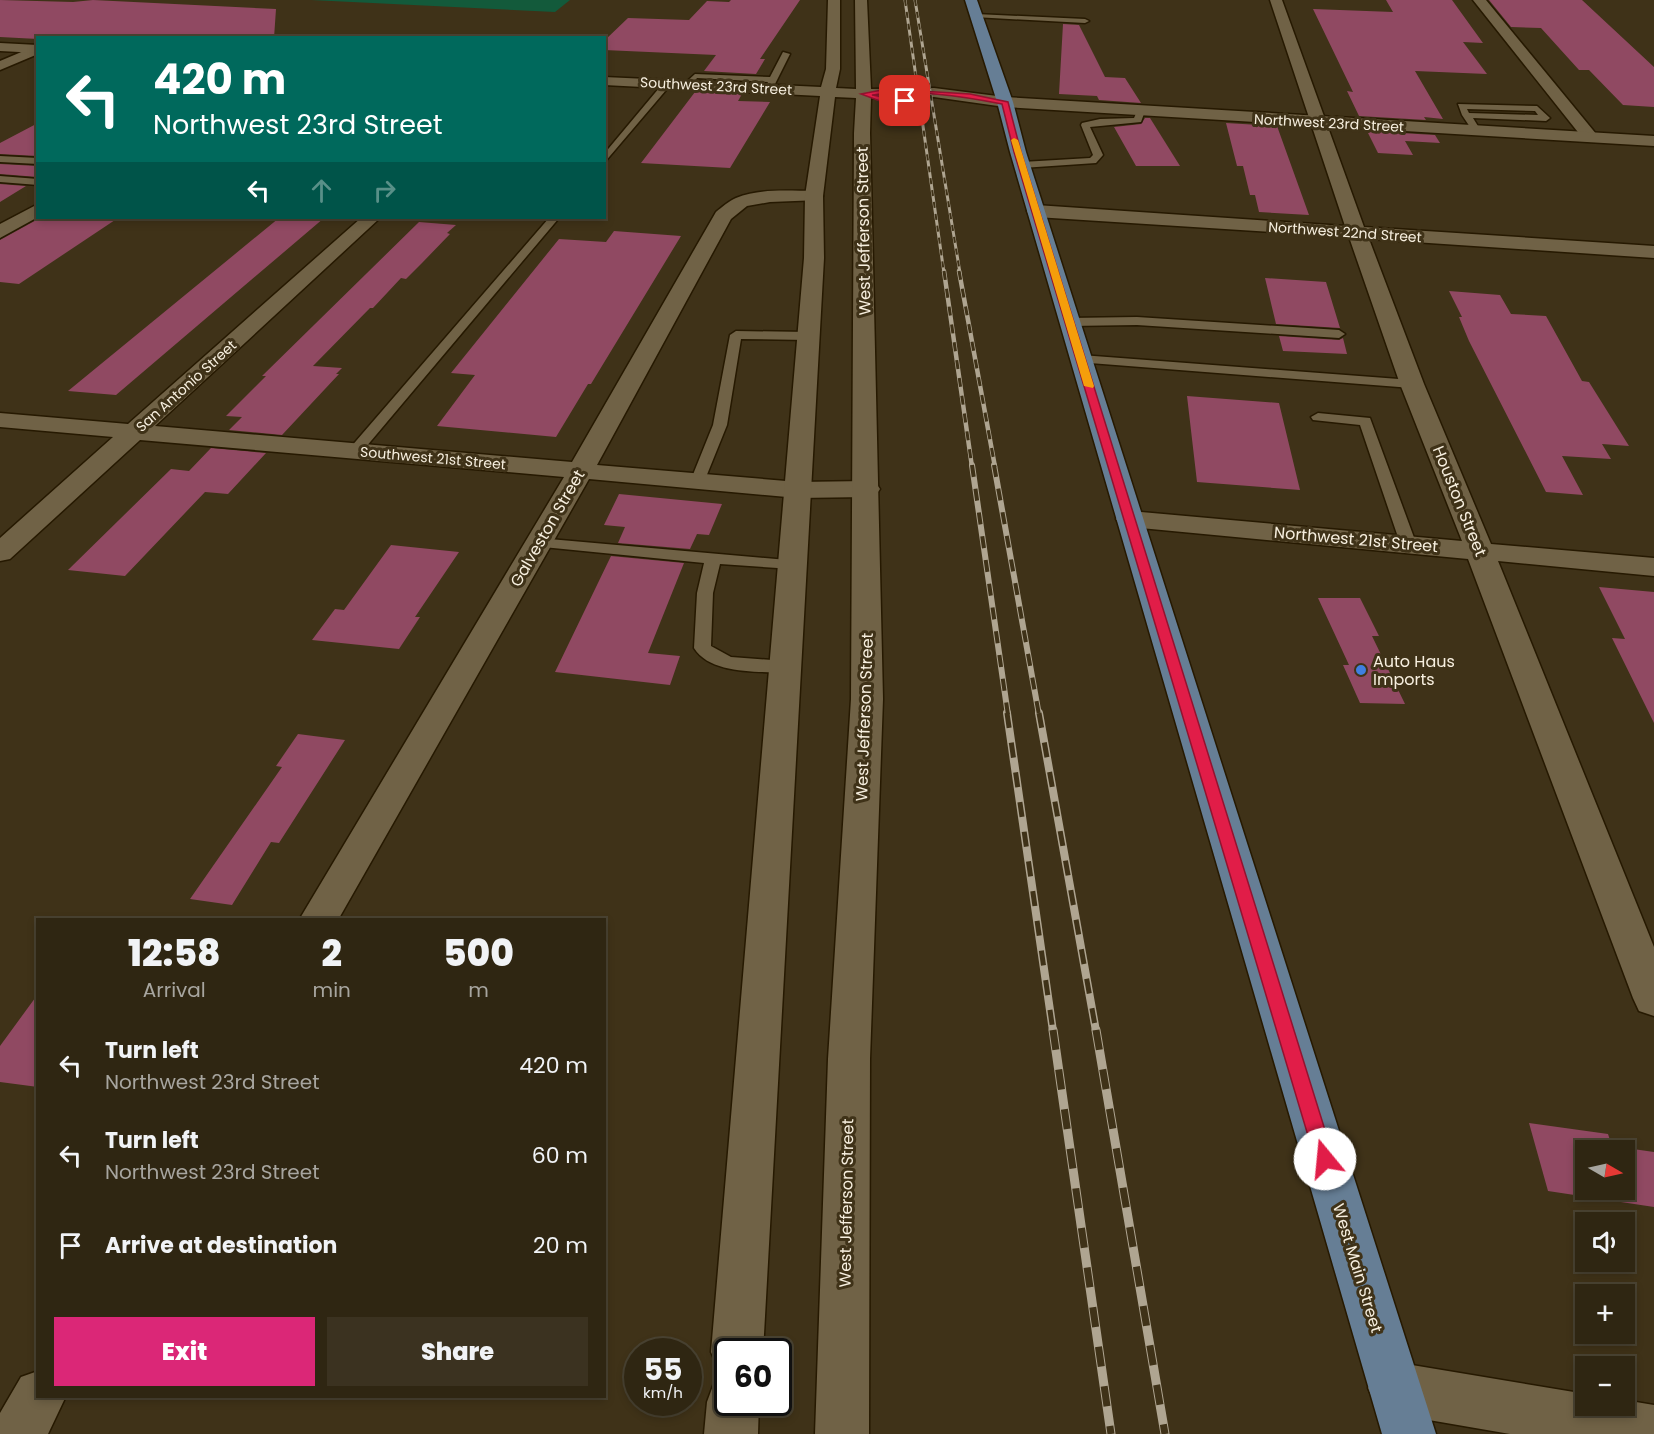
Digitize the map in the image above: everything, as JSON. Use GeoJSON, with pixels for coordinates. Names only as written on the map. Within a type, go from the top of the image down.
{"type":"FeatureCollection","features":[{"type":"Feature","properties":{"kind":"main road","name":"West Main Street"},"geometry":{"type":"LineString","coordinates":[[971,0],[1005,102],[1022,165],[1402,1411]]}},
{"type":"Feature","properties":{"kind":"street","name":"West Jefferson Street"},"geometry":{"type":"LineString","coordinates":[[834,0],[847,21],[864,94],[862,133],[867,489],[867,699],[849,1059],[842,1434]]}},
{"type":"Feature","properties":{"kind":"street","name":"West Jefferson Street"},"geometry":{"type":"LineString","coordinates":[[738,1338],[814,258],[813,196],[828,91],[847,21],[861,0]]}},
{"type":"Feature","properties":{"kind":"street","name":"Houston Street"},"geometry":{"type":"LineString","coordinates":[[1276,0],[1357,233],[1413,384],[1654,998]]}},
{"type":"Feature","properties":{"kind":"street"},"geometry":{"type":"LineString","coordinates":[[1479,0],[1591,138]]}},
{"type":"Feature","properties":{"kind":"street"},"geometry":{"type":"LineString","coordinates":[[0,47],[36,49]]}},
{"type":"Feature","properties":{"kind":"street"},"geometry":{"type":"LineString","coordinates":[[0,66],[36,49]]}},
{"type":"Feature","properties":{"kind":"street","name":"Southwest 23rd Street"},"geometry":{"type":"LineString","coordinates":[[606,81],[771,84],[828,91]]}},
{"type":"Feature","properties":{"kind":"street","name":"Northwest 23rd Street"},"geometry":{"type":"LineString","coordinates":[[828,91],[920,102],[972,104],[1005,102],[1654,141]]}},
{"type":"Feature","properties":{"kind":"street","name":"Galveston Street"},"geometry":{"type":"LineString","coordinates":[[319,918],[580,472],[723,216],[741,202],[771,197],[813,196]]}},
{"type":"Feature","properties":{"kind":"street"},"geometry":{"type":"LineString","coordinates":[[0,232],[36,210]]}},
{"type":"Feature","properties":{"kind":"street","name":"Northwest 22nd Street"},"geometry":{"type":"LineString","coordinates":[[1036,211],[1654,252]]}},
{"type":"Feature","properties":{"kind":"street","name":"San Antonio Street"},"geometry":{"type":"LineString","coordinates":[[0,553],[370,219]]}},
{"type":"Feature","properties":{"kind":"street","name":"Southwest 21st Street"},"geometry":{"type":"LineString","coordinates":[[0,420],[697,482],[798,490],[867,489]]}},
{"type":"Feature","properties":{"kind":"street","name":"Northwest 21st Street"},"geometry":{"type":"LineString","coordinates":[[1130,519],[1479,549],[1654,567]]}},
{"type":"Feature","properties":{"kind":"street"},"geometry":{"type":"LineString","coordinates":[[18,1434],[39,1398]]}},
{"type":"Feature","properties":{"kind":"street"},"geometry":{"type":"LineString","coordinates":[[1402,1411],[1654,1432]]}},
{"type":"Feature","properties":{"kind":"street"},"geometry":{"type":"LineString","coordinates":[[731,1434],[732,1416]]}},
{"type":"Feature","properties":{"kind":"lane"},"geometry":{"type":"LineString","coordinates":[[976,16],[1085,21]]}},
{"type":"Feature","properties":{"kind":"lane"},"geometry":{"type":"LineString","coordinates":[[771,84],[786,54]]}},
{"type":"Feature","properties":{"kind":"lane"},"geometry":{"type":"LineString","coordinates":[[606,158],[668,83]]}},
{"type":"Feature","properties":{"kind":"lane"},"geometry":{"type":"LineString","coordinates":[[1466,115],[1546,118],[1537,109],[1463,106],[1466,115],[1477,131]]}},
{"type":"Feature","properties":{"kind":"lane"},"geometry":{"type":"LineString","coordinates":[[1022,165],[1093,161],[1098,155],[1085,125],[1138,120],[1141,111]]}},
{"type":"Feature","properties":{"kind":"lane"},"geometry":{"type":"LineString","coordinates":[[0,159],[36,161]]}},
{"type":"Feature","properties":{"kind":"lane"},"geometry":{"type":"LineString","coordinates":[[0,179],[36,182]]}},
{"type":"Feature","properties":{"kind":"lane"},"geometry":{"type":"LineString","coordinates":[[355,451],[553,219]]}},
{"type":"Feature","properties":{"kind":"lane"},"geometry":{"type":"LineString","coordinates":[[1070,322],[1137,321],[1339,334]]}},
{"type":"Feature","properties":{"kind":"lane"},"geometry":{"type":"LineString","coordinates":[[697,482],[720,425],[736,335],[808,336]]}},
{"type":"Feature","properties":{"kind":"lane"},"geometry":{"type":"LineString","coordinates":[[1081,359],[1413,384]]}},
{"type":"Feature","properties":{"kind":"lane"},"geometry":{"type":"LineString","coordinates":[[1318,417],[1365,421],[1408,543]]}},
{"type":"Feature","properties":{"kind":"lane"},"geometry":{"type":"LineString","coordinates":[[538,543],[793,564]]}},
{"type":"Feature","properties":{"kind":"lane"},"geometry":{"type":"LineString","coordinates":[[713,559],[705,593],[702,648],[710,657],[738,663],[786,667]]}},
{"type":"Feature","properties":{"kind":"green space"},"geometry":{"type":"Polygon","coordinates":[[[311,0],[570,0],[555,12],[311,0]]]}},
{"type":"Feature","properties":{"kind":"building"},"geometry":{"type":"Polygon","coordinates":[[[0,0],[73,2],[93,0],[276,9],[274,36],[36,36],[36,39],[0,37],[0,0]]]}},
{"type":"Feature","properties":{"kind":"building"},"geometry":{"type":"Polygon","coordinates":[[[731,0],[800,0],[760,59],[765,59],[756,74],[704,71],[716,55],[606,50],[606,39],[628,18],[689,20],[707,1],[729,2],[731,0]]]}},
{"type":"Feature","properties":{"kind":"building"},"geometry":{"type":"Polygon","coordinates":[[[1386,0],[1452,0],[1483,43],[1463,42],[1487,74],[1415,71],[1443,119],[1359,116],[1347,91],[1353,92],[1313,9],[1393,12],[1386,0]]]}},
{"type":"Feature","properties":{"kind":"building"},"geometry":{"type":"Polygon","coordinates":[[[1489,0],[1582,0],[1654,67],[1654,107],[1623,105],[1589,70],[1579,70],[1541,28],[1511,27],[1489,0]]]}},
{"type":"Feature","properties":{"kind":"building"},"geometry":{"type":"Polygon","coordinates":[[[1063,24],[1079,25],[1105,77],[1125,78],[1141,103],[1099,100],[1097,96],[1059,94],[1063,24]]]}},
{"type":"Feature","properties":{"kind":"building"},"geometry":{"type":"Polygon","coordinates":[[[695,92],[742,94],[738,101],[770,102],[730,168],[641,163],[695,92]]]}},
{"type":"Feature","properties":{"kind":"building"},"geometry":{"type":"Polygon","coordinates":[[[1145,118],[1150,118],[1180,166],[1136,166],[1114,127],[1141,124],[1145,118]]]}},
{"type":"Feature","properties":{"kind":"building"},"geometry":{"type":"Polygon","coordinates":[[[1226,123],[1277,126],[1309,215],[1259,212],[1255,195],[1250,195],[1243,166],[1237,166],[1226,123]]]}},
{"type":"Feature","properties":{"kind":"building"},"geometry":{"type":"Polygon","coordinates":[[[36,124],[36,156],[0,154],[0,143],[36,124]]]}},
{"type":"Feature","properties":{"kind":"building"},"geometry":{"type":"Polygon","coordinates":[[[1367,131],[1435,135],[1440,143],[1405,141],[1413,155],[1378,153],[1367,131]]]}},
{"type":"Feature","properties":{"kind":"building"},"geometry":{"type":"Polygon","coordinates":[[[0,164],[36,166],[36,177],[0,174],[0,164]]]}},
{"type":"Feature","properties":{"kind":"building"},"geometry":{"type":"Polygon","coordinates":[[[0,184],[26,186],[0,202],[0,184]]]}},
{"type":"Feature","properties":{"kind":"building"},"geometry":{"type":"Polygon","coordinates":[[[38,219],[116,219],[19,284],[0,282],[0,240],[38,219]]]}},
{"type":"Feature","properties":{"kind":"building"},"geometry":{"type":"Polygon","coordinates":[[[278,219],[323,219],[116,395],[68,391],[278,219]]]}},
{"type":"Feature","properties":{"kind":"building"},"geometry":{"type":"Polygon","coordinates":[[[419,222],[456,225],[406,279],[401,278],[313,366],[342,368],[336,374],[339,374],[282,435],[229,430],[242,417],[226,416],[266,376],[262,376],[419,222]]]}},
{"type":"Feature","properties":{"kind":"building"},"geometry":{"type":"Polygon","coordinates":[[[614,231],[681,236],[556,437],[437,426],[475,375],[451,373],[559,239],[606,242],[614,231]]]}},
{"type":"Feature","properties":{"kind":"building"},"geometry":{"type":"Polygon","coordinates":[[[1265,278],[1326,282],[1340,328],[1276,324],[1265,278]]]}},
{"type":"Feature","properties":{"kind":"building"},"geometry":{"type":"Polygon","coordinates":[[[1449,291],[1500,295],[1511,314],[1546,316],[1582,381],[1589,382],[1629,446],[1602,444],[1611,459],[1562,456],[1583,495],[1546,492],[1469,341],[1459,317],[1462,317],[1449,291]]]}},
{"type":"Feature","properties":{"kind":"building"},"geometry":{"type":"Polygon","coordinates":[[[1279,336],[1339,340],[1343,338],[1347,354],[1283,351],[1279,336]]]}},
{"type":"Feature","properties":{"kind":"building"},"geometry":{"type":"Polygon","coordinates":[[[1187,396],[1279,403],[1300,490],[1197,482],[1187,396]]]}},
{"type":"Feature","properties":{"kind":"building"},"geometry":{"type":"Polygon","coordinates":[[[211,448],[266,453],[228,494],[205,492],[125,576],[68,570],[171,469],[189,471],[211,448]]]}},
{"type":"Feature","properties":{"kind":"building"},"geometry":{"type":"Polygon","coordinates":[[[619,494],[722,504],[709,535],[697,534],[690,549],[618,543],[625,527],[604,525],[619,494]]]}},
{"type":"Feature","properties":{"kind":"building"},"geometry":{"type":"Polygon","coordinates":[[[391,545],[459,552],[415,617],[420,617],[399,649],[312,640],[335,609],[344,610],[391,545]]]}},
{"type":"Feature","properties":{"kind":"building"},"geometry":{"type":"Polygon","coordinates":[[[611,556],[684,563],[648,653],[680,656],[670,685],[555,672],[611,556]]]}},
{"type":"Feature","properties":{"kind":"building"},"geometry":{"type":"Polygon","coordinates":[[[1599,587],[1654,592],[1654,723],[1612,638],[1625,639],[1599,587]]]}},
{"type":"Feature","properties":{"kind":"building"},"geometry":{"type":"Polygon","coordinates":[[[1318,598],[1360,598],[1379,636],[1372,636],[1405,704],[1360,703],[1343,665],[1349,665],[1318,598]]]}},
{"type":"Feature","properties":{"kind":"building"},"geometry":{"type":"Polygon","coordinates":[[[298,734],[345,740],[279,843],[271,842],[232,905],[190,899],[282,767],[276,766],[298,734]]]}},
{"type":"Feature","properties":{"kind":"building"},"geometry":{"type":"Polygon","coordinates":[[[36,997],[36,1087],[0,1082],[0,1046],[36,997]]]}},
{"type":"Feature","properties":{"kind":"building"},"geometry":{"type":"Polygon","coordinates":[[[1529,1123],[1608,1134],[1610,1140],[1575,1140],[1575,1195],[1548,1191],[1529,1123]]]}},
{"type":"Feature","properties":{"kind":"building"},"geometry":{"type":"Polygon","coordinates":[[[1635,1149],[1654,1152],[1654,1207],[1608,1200],[1635,1200],[1635,1149]]]}},
{"type":"Feature","properties":{"kind":"railway"},"geometry":{"type":"LineString","coordinates":[[905,0],[944,273]]}},
{"type":"Feature","properties":{"kind":"railway"},"geometry":{"type":"LineString","coordinates":[[915,0],[960,273]]}},
{"type":"Feature","properties":{"kind":"railway"},"geometry":{"type":"LineString","coordinates":[[944,271],[972,467]]}},
{"type":"Feature","properties":{"kind":"railway"},"geometry":{"type":"LineString","coordinates":[[959,271],[995,467]]}},
{"type":"Feature","properties":{"kind":"railway"},"geometry":{"type":"LineString","coordinates":[[972,465],[1008,715]]}},
{"type":"Feature","properties":{"kind":"railway"},"geometry":{"type":"LineString","coordinates":[[994,465],[1039,715]]}},
{"type":"Feature","properties":{"kind":"railway"},"geometry":{"type":"LineString","coordinates":[[1007,713],[1053,1031]]}},
{"type":"Feature","properties":{"kind":"railway"},"geometry":{"type":"LineString","coordinates":[[1039,713],[1096,1031]]}},
{"type":"Feature","properties":{"kind":"railway"},"geometry":{"type":"LineString","coordinates":[[1053,1030],[1111,1434]]}},
{"type":"Feature","properties":{"kind":"railway"},"geometry":{"type":"LineString","coordinates":[[1096,1030],[1165,1434]]}},
{"type":"Feature","properties":{"kind":"slow traffic"},"geometry":{"type":"LineString","coordinates":[[1014,140],[1089,386]]}},
{"type":"Feature","properties":{"kind":"place","name":"Auto Haus Imports"},"geometry":{"type":"Point","coordinates":[1361,670]}},
{"type":"Feature","properties":{"kind":"route"},"geometry":{"type":"LineString","coordinates":[[905,101],[880,99],[864,94],[887,91],[970,96],[1005,102],[1018,152],[1325,1159]]}}]}
